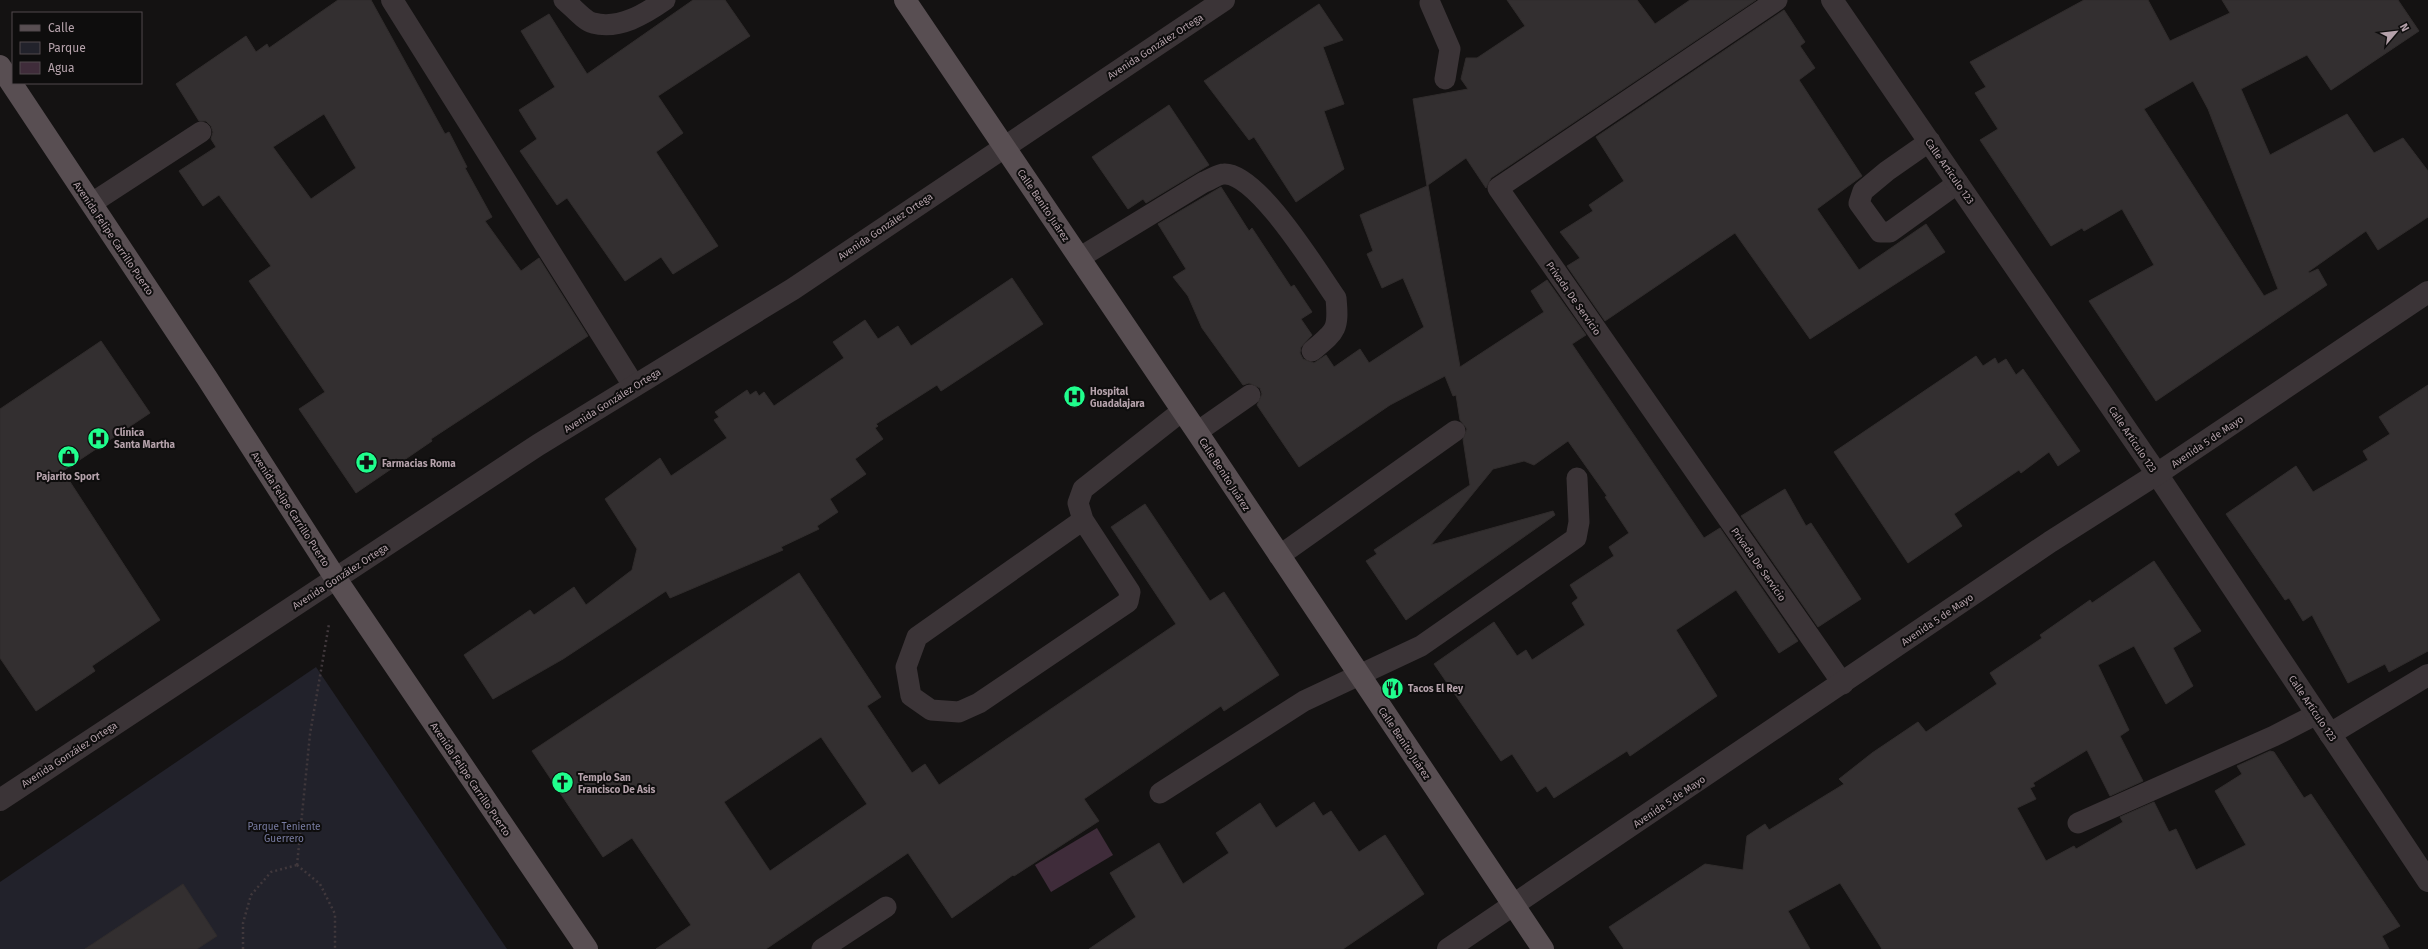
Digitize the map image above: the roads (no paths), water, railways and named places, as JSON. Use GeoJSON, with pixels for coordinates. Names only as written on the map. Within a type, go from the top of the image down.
{"type":"FeatureCollection","features":[{"type":"Feature","properties":{"kind":"main road","name":"Calle Benito Juárez"},"geometry":{"type":"LineString","coordinates":[[905,0],[1197,432],[1543,949]]}},
{"type":"Feature","properties":{"kind":"main road","name":"Avenida Felipe Carrillo Puerto"},"geometry":{"type":"LineString","coordinates":[[0,66],[12,84]]}},
{"type":"Feature","properties":{"kind":"main road","name":"Avenida Felipe Carrillo Puerto"},"geometry":{"type":"LineString","coordinates":[[12,84],[92,203],[336,579],[587,949]]}},
{"type":"Feature","properties":{"kind":"street"},"geometry":{"type":"LineString","coordinates":[[392,0],[634,386]]}},
{"type":"Feature","properties":{"kind":"street","name":"Avenida González Ortega"},"geometry":{"type":"LineString","coordinates":[[0,800],[538,445],[793,289],[1004,145],[1224,0]]}},
{"type":"Feature","properties":{"kind":"street","name":"Calle Artículo 123"},"geometry":{"type":"LineString","coordinates":[[1832,0],[2157,474],[2428,882]]}},
{"type":"Feature","properties":{"kind":"street","name":"Avenida 5 de Mayo"},"geometry":{"type":"LineString","coordinates":[[1448,949],[1843,684],[2050,542],[2157,474],[2428,292]]}},
{"type":"Feature","properties":{"kind":"street"},"geometry":{"type":"LineString","coordinates":[[2330,734],[2428,675]]}},
{"type":"Feature","properties":{"kind":"lane"},"geometry":{"type":"LineString","coordinates":[[564,0],[592,23],[618,24],[647,13],[665,0]]}},
{"type":"Feature","properties":{"kind":"lane","name":"Privada De Servicio"},"geometry":{"type":"LineString","coordinates":[[1777,0],[1498,188],[1843,684]]}},
{"type":"Feature","properties":{"kind":"lane"},"geometry":{"type":"LineString","coordinates":[[1430,3],[1450,50],[1445,79]]}},
{"type":"Feature","properties":{"kind":"lane"},"geometry":{"type":"LineString","coordinates":[[92,203],[201,132]]}},
{"type":"Feature","properties":{"kind":"lane"},"geometry":{"type":"LineString","coordinates":[[1930,141],[1887,171],[1862,191],[1859,202],[1880,232],[1890,232],[1958,183]]}},
{"type":"Feature","properties":{"kind":"lane"},"geometry":{"type":"LineString","coordinates":[[1079,258],[1204,182],[1224,174],[1244,180],[1266,200],[1336,298],[1338,316],[1335,332],[1312,351]]}},
{"type":"Feature","properties":{"kind":"lane"},"geometry":{"type":"LineString","coordinates":[[1197,432],[1250,395]]}},
{"type":"Feature","properties":{"kind":"lane"},"geometry":{"type":"LineString","coordinates":[[1083,520],[917,637],[906,667],[911,696],[930,710],[959,712],[972,706],[1128,602],[1130,592],[1083,520],[1078,503],[1083,489],[1182,411]]}},
{"type":"Feature","properties":{"kind":"lane"},"geometry":{"type":"LineString","coordinates":[[1279,556],[1455,431]]}},
{"type":"Feature","properties":{"kind":"lane"},"geometry":{"type":"LineString","coordinates":[[1160,794],[1304,701],[1421,646],[1576,538],[1580,522],[1577,478]]}},
{"type":"Feature","properties":{"kind":"lane"},"geometry":{"type":"LineString","coordinates":[[2078,823],[2274,736],[2317,714]]}},
{"type":"Feature","properties":{"kind":"lane"},"geometry":{"type":"LineString","coordinates":[[822,949],[886,906]]}},
{"type":"Feature","properties":{"kind":"water"},"geometry":{"type":"Polygon","coordinates":[[[1097,828],[1113,855],[1051,892],[1035,865],[1097,828]]]}},
{"type":"Feature","properties":{"kind":"place","name":"Hospital Guadalajara"},"geometry":{"type":"Point","coordinates":[1074,397]}},
{"type":"Feature","properties":{"kind":"place","name":"Clínica Santa Martha"},"geometry":{"type":"Point","coordinates":[98,438]}},
{"type":"Feature","properties":{"kind":"place","name":"Pajarito Sport"},"geometry":{"type":"Point","coordinates":[68,456]}},
{"type":"Feature","properties":{"kind":"place","name":"Farmacias Roma"},"geometry":{"type":"Point","coordinates":[367,463]}},
{"type":"Feature","properties":{"kind":"place","name":"Tacos El Rey"},"geometry":{"type":"Point","coordinates":[1392,688]}},
{"type":"Feature","properties":{"kind":"place","name":"Templo San Francisco De Asis"},"geometry":{"type":"Point","coordinates":[562,783]}},
{"type":"Feature","properties":{"kind":"park label","name":"Parque Teniente Guerrero"},"geometry":{"type":"Point","coordinates":[284,832]}}]}
